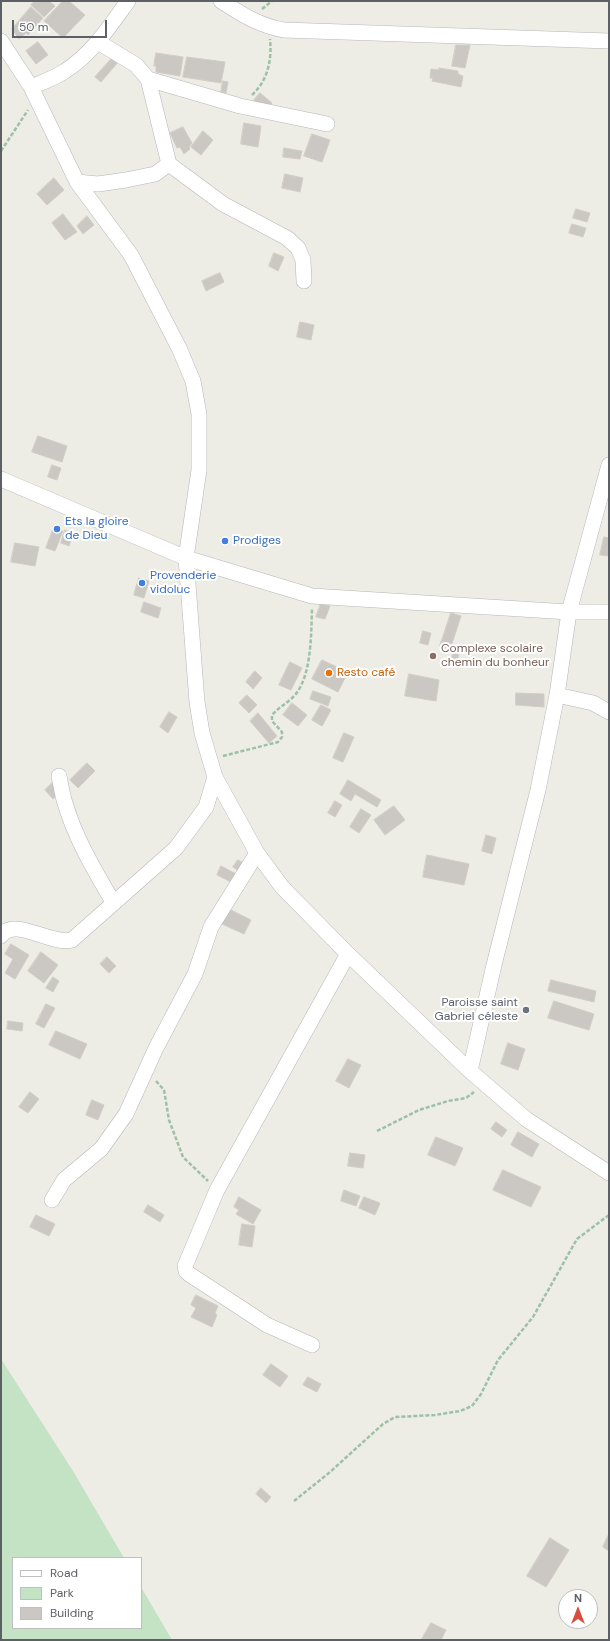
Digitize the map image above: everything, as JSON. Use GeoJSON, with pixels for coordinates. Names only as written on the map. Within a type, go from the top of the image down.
{"type":"FeatureCollection","features":[{"type":"Feature","properties":{"kind":"street"},"geometry":{"type":"LineString","coordinates":[[34,92],[65,71],[98,42],[128,1]]}},
{"type":"Feature","properties":{"kind":"street"},"geometry":{"type":"LineString","coordinates":[[221,1],[243,15],[269,27],[284,30],[609,41]]}},
{"type":"Feature","properties":{"kind":"street"},"geometry":{"type":"LineString","coordinates":[[1,41],[34,92],[77,182],[132,255],[179,348],[193,381],[199,414],[199,470],[186,558],[197,702],[202,733],[215,777],[257,853],[282,887],[348,954],[470,1071],[526,1119],[609,1173]]}},
{"type":"Feature","properties":{"kind":"street"},"geometry":{"type":"LineString","coordinates":[[98,42],[136,65],[148,79],[169,164],[223,204],[287,238],[298,248],[303,260],[304,281]]}},
{"type":"Feature","properties":{"kind":"street"},"geometry":{"type":"LineString","coordinates":[[148,79],[240,106],[327,124]]}},
{"type":"Feature","properties":{"kind":"street"},"geometry":{"type":"LineString","coordinates":[[77,182],[98,184],[126,180],[155,174],[169,164]]}},
{"type":"Feature","properties":{"kind":"street"},"geometry":{"type":"LineString","coordinates":[[470,1071],[494,965],[538,790],[558,695],[569,612],[609,465]]}},
{"type":"Feature","properties":{"kind":"street"},"geometry":{"type":"LineString","coordinates":[[1,479],[186,558],[312,596],[569,612],[609,612]]}},
{"type":"Feature","properties":{"kind":"street"},"geometry":{"type":"LineString","coordinates":[[558,695],[593,703],[609,712]]}},
{"type":"Feature","properties":{"kind":"street"},"geometry":{"type":"LineString","coordinates":[[59,776],[65,803],[77,833],[113,902]]}},
{"type":"Feature","properties":{"kind":"street"},"geometry":{"type":"LineString","coordinates":[[1,936],[8,929],[18,928],[61,941],[72,940],[113,902],[176,848],[206,807],[215,777]]}},
{"type":"Feature","properties":{"kind":"street"},"geometry":{"type":"LineString","coordinates":[[52,1200],[64,1180],[101,1149],[126,1114],[147,1071],[156,1048],[195,974],[211,928],[257,853]]}},
{"type":"Feature","properties":{"kind":"street"},"geometry":{"type":"LineString","coordinates":[[312,1345],[267,1325],[186,1271],[185,1266],[217,1190],[348,954]]}},
{"type":"Feature","properties":{"kind":"path"},"geometry":{"type":"LineString","coordinates":[[240,106],[258,88],[267,73],[271,57],[269,27]]}},
{"type":"Feature","properties":{"kind":"path"},"geometry":{"type":"LineString","coordinates":[[1,151],[34,92]]}},
{"type":"Feature","properties":{"kind":"path"},"geometry":{"type":"LineString","coordinates":[[210,759],[278,742],[282,737],[282,732],[272,721],[272,715],[295,694],[306,672],[311,638],[312,596]]}},
{"type":"Feature","properties":{"kind":"path"},"geometry":{"type":"LineString","coordinates":[[147,1071],[164,1090],[169,1120],[183,1157],[217,1190]]}},
{"type":"Feature","properties":{"kind":"path"},"geometry":{"type":"LineString","coordinates":[[377,1131],[419,1110],[448,1101],[466,1098],[484,1083]]}},
{"type":"Feature","properties":{"kind":"path"},"geometry":{"type":"LineString","coordinates":[[294,1501],[330,1472],[383,1424],[395,1417],[435,1415],[460,1411],[472,1406],[498,1360],[533,1317],[577,1239],[609,1215]]}},
{"type":"Feature","properties":{"kind":"green space"},"geometry":{"type":"Polygon","coordinates":[[[1,1359],[73,1471],[123,1557],[12,1557],[12,1629],[142,1629],[142,1589],[172,1640],[1,1640],[1,1359]]]}},
{"type":"Feature","properties":{"kind":"building"},"geometry":{"type":"Polygon","coordinates":[[[35,1],[49,1],[55,6],[44,17],[31,5],[35,1]]]}},
{"type":"Feature","properties":{"kind":"building"},"geometry":{"type":"Polygon","coordinates":[[[63,1],[69,1],[85,15],[63,38],[44,21],[63,1]]]}},
{"type":"Feature","properties":{"kind":"building"},"geometry":{"type":"Polygon","coordinates":[[[31,7],[43,18],[28,35],[26,33],[19,39],[12,29],[31,7]]]}},
{"type":"Feature","properties":{"kind":"building"},"geometry":{"type":"Polygon","coordinates":[[[38,42],[48,55],[36,64],[26,51],[38,42]]]}},
{"type":"Feature","properties":{"kind":"building"},"geometry":{"type":"Polygon","coordinates":[[[456,45],[470,45],[465,68],[452,66],[456,45]]]}},
{"type":"Feature","properties":{"kind":"building"},"geometry":{"type":"Polygon","coordinates":[[[156,53],[183,57],[180,76],[156,72],[156,66],[154,66],[156,53]]]}},
{"type":"Feature","properties":{"kind":"building"},"geometry":{"type":"Polygon","coordinates":[[[113,57],[119,61],[101,82],[95,77],[113,57]]]}},
{"type":"Feature","properties":{"kind":"building"},"geometry":{"type":"Polygon","coordinates":[[[187,57],[225,62],[221,83],[183,77],[187,57]]]}},
{"type":"Feature","properties":{"kind":"building"},"geometry":{"type":"Polygon","coordinates":[[[439,68],[458,71],[458,74],[463,76],[461,87],[432,81],[433,78],[430,78],[431,69],[439,70],[439,68]]]}},
{"type":"Feature","properties":{"kind":"building"},"geometry":{"type":"Polygon","coordinates":[[[223,81],[228,82],[226,93],[221,92],[223,81]]]}},
{"type":"Feature","properties":{"kind":"building"},"geometry":{"type":"Polygon","coordinates":[[[260,93],[272,103],[267,110],[254,100],[260,93]]]}},
{"type":"Feature","properties":{"kind":"building"},"geometry":{"type":"Polygon","coordinates":[[[244,123],[261,126],[258,147],[241,144],[244,123]]]}},
{"type":"Feature","properties":{"kind":"building"},"geometry":{"type":"Polygon","coordinates":[[[183,127],[192,143],[189,147],[190,149],[184,154],[180,147],[177,148],[170,133],[183,127]]]}},
{"type":"Feature","properties":{"kind":"building"},"geometry":{"type":"Polygon","coordinates":[[[203,131],[213,140],[201,155],[191,147],[203,131]]]}},
{"type":"Feature","properties":{"kind":"building"},"geometry":{"type":"Polygon","coordinates":[[[312,134],[330,140],[322,162],[304,156],[312,134]]]}},
{"type":"Feature","properties":{"kind":"building"},"geometry":{"type":"Polygon","coordinates":[[[284,148],[302,151],[300,159],[283,157],[284,148]]]}},
{"type":"Feature","properties":{"kind":"building"},"geometry":{"type":"Polygon","coordinates":[[[285,174],[303,178],[300,192],[282,188],[285,174]]]}},
{"type":"Feature","properties":{"kind":"building"},"geometry":{"type":"Polygon","coordinates":[[[54,178],[64,190],[47,205],[37,194],[54,178]]]}},
{"type":"Feature","properties":{"kind":"building"},"geometry":{"type":"Polygon","coordinates":[[[576,209],[590,213],[587,222],[573,218],[576,209]]]}},
{"type":"Feature","properties":{"kind":"building"},"geometry":{"type":"Polygon","coordinates":[[[63,214],[77,232],[65,240],[52,223],[63,214]]]}},
{"type":"Feature","properties":{"kind":"building"},"geometry":{"type":"Polygon","coordinates":[[[87,216],[94,225],[83,234],[77,226],[87,216]]]}},
{"type":"Feature","properties":{"kind":"building"},"geometry":{"type":"Polygon","coordinates":[[[572,224],[586,228],[583,237],[569,233],[572,224]]]}},
{"type":"Feature","properties":{"kind":"building"},"geometry":{"type":"Polygon","coordinates":[[[274,253],[284,257],[278,271],[269,266],[274,253]]]}},
{"type":"Feature","properties":{"kind":"building"},"geometry":{"type":"Polygon","coordinates":[[[220,273],[224,282],[206,291],[202,281],[220,273]]]}},
{"type":"Feature","properties":{"kind":"building"},"geometry":{"type":"Polygon","coordinates":[[[300,322],[314,325],[311,340],[297,337],[300,322]]]}},
{"type":"Feature","properties":{"kind":"building"},"geometry":{"type":"Polygon","coordinates":[[[38,436],[67,446],[62,462],[32,452],[38,436]]]}},
{"type":"Feature","properties":{"kind":"building"},"geometry":{"type":"Polygon","coordinates":[[[52,465],[61,468],[57,480],[48,477],[52,465]]]}},
{"type":"Feature","properties":{"kind":"building"},"geometry":{"type":"Polygon","coordinates":[[[54,527],[63,531],[55,551],[46,548],[54,527]]]}},
{"type":"Feature","properties":{"kind":"building"},"geometry":{"type":"Polygon","coordinates":[[[65,530],[73,533],[69,546],[61,543],[65,530]]]}},
{"type":"Feature","properties":{"kind":"building"},"geometry":{"type":"Polygon","coordinates":[[[604,537],[609,538],[609,556],[600,555],[604,537]]]}},
{"type":"Feature","properties":{"kind":"building"},"geometry":{"type":"Polygon","coordinates":[[[15,543],[39,547],[35,566],[11,562],[15,543]]]}},
{"type":"Feature","properties":{"kind":"building"},"geometry":{"type":"Polygon","coordinates":[[[139,578],[149,581],[144,598],[134,595],[139,578]]]}},
{"type":"Feature","properties":{"kind":"building"},"geometry":{"type":"Polygon","coordinates":[[[144,602],[161,608],[158,618],[141,612],[144,602]]]}},
{"type":"Feature","properties":{"kind":"building"},"geometry":{"type":"Polygon","coordinates":[[[321,603],[330,606],[325,619],[316,617],[321,603]]]}},
{"type":"Feature","properties":{"kind":"building"},"geometry":{"type":"Polygon","coordinates":[[[451,613],[461,616],[450,650],[440,646],[451,613]]]}},
{"type":"Feature","properties":{"kind":"building"},"geometry":{"type":"Polygon","coordinates":[[[423,631],[431,633],[428,645],[420,643],[423,631]]]}},
{"type":"Feature","properties":{"kind":"building"},"geometry":{"type":"Polygon","coordinates":[[[453,653],[459,654],[456,666],[450,664],[453,653]]]}},
{"type":"Feature","properties":{"kind":"building"},"geometry":{"type":"Polygon","coordinates":[[[322,660],[348,672],[338,692],[312,679],[322,660]]]}},
{"type":"Feature","properties":{"kind":"building"},"geometry":{"type":"Polygon","coordinates":[[[290,662],[302,668],[291,690],[279,685],[290,662]]]}},
{"type":"Feature","properties":{"kind":"building"},"geometry":{"type":"Polygon","coordinates":[[[255,671],[262,678],[253,689],[246,682],[255,671]]]}},
{"type":"Feature","properties":{"kind":"building"},"geometry":{"type":"Polygon","coordinates":[[[409,674],[439,680],[436,701],[405,696],[409,674]]]}},
{"type":"Feature","properties":{"kind":"building"},"geometry":{"type":"Polygon","coordinates":[[[313,691],[331,697],[328,706],[310,699],[313,691]]]}},
{"type":"Feature","properties":{"kind":"building"},"geometry":{"type":"Polygon","coordinates":[[[516,693],[544,694],[544,707],[516,705],[516,693]]]}},
{"type":"Feature","properties":{"kind":"building"},"geometry":{"type":"Polygon","coordinates":[[[247,695],[257,705],[249,713],[239,703],[247,695]]]}},
{"type":"Feature","properties":{"kind":"building"},"geometry":{"type":"Polygon","coordinates":[[[292,703],[307,715],[298,726],[283,715],[292,703]]]}},
{"type":"Feature","properties":{"kind":"building"},"geometry":{"type":"Polygon","coordinates":[[[321,705],[331,710],[322,726],[312,720],[321,705]]]}},
{"type":"Feature","properties":{"kind":"building"},"geometry":{"type":"Polygon","coordinates":[[[169,712],[177,717],[168,733],[160,727],[169,712]]]}},
{"type":"Feature","properties":{"kind":"building"},"geometry":{"type":"Polygon","coordinates":[[[258,713],[277,736],[269,743],[250,721],[258,713]]]}},
{"type":"Feature","properties":{"kind":"building"},"geometry":{"type":"Polygon","coordinates":[[[344,733],[354,737],[343,762],[333,758],[344,733]]]}},
{"type":"Feature","properties":{"kind":"building"},"geometry":{"type":"Polygon","coordinates":[[[87,763],[95,771],[78,788],[70,780],[87,763]]]}},
{"type":"Feature","properties":{"kind":"building"},"geometry":{"type":"Polygon","coordinates":[[[348,780],[381,800],[377,807],[355,794],[351,801],[340,794],[348,780]]]}},
{"type":"Feature","properties":{"kind":"building"},"geometry":{"type":"Polygon","coordinates":[[[52,783],[60,792],[53,799],[45,790],[52,783]]]}},
{"type":"Feature","properties":{"kind":"building"},"geometry":{"type":"Polygon","coordinates":[[[335,801],[342,805],[335,817],[328,813],[335,801]]]}},
{"type":"Feature","properties":{"kind":"building"},"geometry":{"type":"Polygon","coordinates":[[[394,806],[405,820],[385,835],[374,820],[394,806]]]}},
{"type":"Feature","properties":{"kind":"building"},"geometry":{"type":"Polygon","coordinates":[[[361,809],[371,815],[359,833],[350,827],[361,809]]]}},
{"type":"Feature","properties":{"kind":"building"},"geometry":{"type":"Polygon","coordinates":[[[486,835],[496,838],[492,854],[482,851],[486,835]]]}},
{"type":"Feature","properties":{"kind":"building"},"geometry":{"type":"Polygon","coordinates":[[[427,855],[469,864],[464,885],[423,877],[427,855]]]}},
{"type":"Feature","properties":{"kind":"building"},"geometry":{"type":"Polygon","coordinates":[[[238,860],[247,865],[242,873],[233,867],[238,860]]]}},
{"type":"Feature","properties":{"kind":"building"},"geometry":{"type":"Polygon","coordinates":[[[221,866],[238,875],[233,883],[217,875],[221,866]]]}},
{"type":"Feature","properties":{"kind":"building"},"geometry":{"type":"Polygon","coordinates":[[[229,909],[251,920],[244,934],[222,924],[229,909]]]}},
{"type":"Feature","properties":{"kind":"building"},"geometry":{"type":"Polygon","coordinates":[[[11,944],[29,955],[15,979],[5,973],[13,959],[5,954],[11,944]]]}},
{"type":"Feature","properties":{"kind":"building"},"geometry":{"type":"Polygon","coordinates":[[[41,952],[58,965],[44,983],[28,971],[41,952]]]}},
{"type":"Feature","properties":{"kind":"building"},"geometry":{"type":"Polygon","coordinates":[[[107,957],[116,966],[109,973],[100,964],[107,957]]]}},
{"type":"Feature","properties":{"kind":"building"},"geometry":{"type":"Polygon","coordinates":[[[53,977],[59,981],[53,992],[46,988],[53,977]]]}},
{"type":"Feature","properties":{"kind":"building"},"geometry":{"type":"Polygon","coordinates":[[[551,980],[596,991],[594,1002],[548,991],[551,980]]]}},
{"type":"Feature","properties":{"kind":"building"},"geometry":{"type":"Polygon","coordinates":[[[554,1001],[594,1014],[589,1030],[548,1018],[554,1001]]]}},
{"type":"Feature","properties":{"kind":"building"},"geometry":{"type":"Polygon","coordinates":[[[46,1004],[55,1008],[44,1028],[36,1024],[46,1004]]]}},
{"type":"Feature","properties":{"kind":"building"},"geometry":{"type":"Polygon","coordinates":[[[8,1021],[23,1023],[22,1031],[7,1029],[8,1021]]]}},
{"type":"Feature","properties":{"kind":"building"},"geometry":{"type":"Polygon","coordinates":[[[56,1031],[87,1044],[80,1059],[49,1045],[56,1031]]]}},
{"type":"Feature","properties":{"kind":"building"},"geometry":{"type":"Polygon","coordinates":[[[508,1043],[525,1049],[518,1070],[501,1064],[508,1043]]]}},
{"type":"Feature","properties":{"kind":"building"},"geometry":{"type":"Polygon","coordinates":[[[348,1059],[361,1065],[349,1088],[336,1081],[348,1059]]]}},
{"type":"Feature","properties":{"kind":"building"},"geometry":{"type":"Polygon","coordinates":[[[30,1092],[39,1099],[28,1113],[19,1107],[30,1092]]]}},
{"type":"Feature","properties":{"kind":"building"},"geometry":{"type":"Polygon","coordinates":[[[92,1100],[104,1105],[98,1120],[86,1115],[92,1100]]]}},
{"type":"Feature","properties":{"kind":"building"},"geometry":{"type":"Polygon","coordinates":[[[496,1122],[507,1130],[502,1137],[491,1129],[496,1122]]]}},
{"type":"Feature","properties":{"kind":"building"},"geometry":{"type":"Polygon","coordinates":[[[518,1132],[539,1144],[532,1157],[511,1145],[518,1132]]]}},
{"type":"Feature","properties":{"kind":"building"},"geometry":{"type":"Polygon","coordinates":[[[436,1137],[463,1148],[455,1166],[428,1155],[436,1137]]]}},
{"type":"Feature","properties":{"kind":"building"},"geometry":{"type":"Polygon","coordinates":[[[350,1153],[365,1155],[363,1168],[348,1166],[350,1153]]]}},
{"type":"Feature","properties":{"kind":"building"},"geometry":{"type":"Polygon","coordinates":[[[503,1170],[541,1187],[531,1207],[493,1190],[503,1170]]]}},
{"type":"Feature","properties":{"kind":"building"},"geometry":{"type":"Polygon","coordinates":[[[344,1190],[360,1196],[356,1206],[341,1201],[344,1190]]]}},
{"type":"Feature","properties":{"kind":"building"},"geometry":{"type":"Polygon","coordinates":[[[239,1197],[261,1210],[253,1224],[236,1214],[239,1210],[234,1207],[239,1197]]]}},
{"type":"Feature","properties":{"kind":"building"},"geometry":{"type":"Polygon","coordinates":[[[364,1197],[380,1203],[375,1215],[359,1208],[364,1197]]]}},
{"type":"Feature","properties":{"kind":"building"},"geometry":{"type":"Polygon","coordinates":[[[148,1205],[164,1215],[160,1222],[144,1212],[148,1205]]]}},
{"type":"Feature","properties":{"kind":"building"},"geometry":{"type":"Polygon","coordinates":[[[36,1215],[55,1224],[49,1236],[30,1227],[36,1215]]]}},
{"type":"Feature","properties":{"kind":"building"},"geometry":{"type":"Polygon","coordinates":[[[242,1224],[255,1226],[252,1247],[239,1245],[242,1224]]]}},
{"type":"Feature","properties":{"kind":"building"},"geometry":{"type":"Polygon","coordinates":[[[196,1295],[218,1306],[215,1313],[217,1315],[212,1327],[191,1317],[196,1308],[191,1305],[196,1295]]]}},
{"type":"Feature","properties":{"kind":"building"},"geometry":{"type":"Polygon","coordinates":[[[271,1364],[288,1376],[280,1387],[263,1375],[271,1364]]]}},
{"type":"Feature","properties":{"kind":"building"},"geometry":{"type":"Polygon","coordinates":[[[308,1377],[321,1384],[317,1392],[303,1385],[308,1377]]]}},
{"type":"Feature","properties":{"kind":"building"},"geometry":{"type":"Polygon","coordinates":[[[261,1488],[271,1497],[266,1503],[256,1494],[261,1488]]]}},
{"type":"Feature","properties":{"kind":"building"},"geometry":{"type":"Polygon","coordinates":[[[608,1536],[609,1537],[609,1551],[603,1547],[608,1536]]]}},
{"type":"Feature","properties":{"kind":"building"},"geometry":{"type":"Polygon","coordinates":[[[550,1538],[569,1550],[546,1587],[527,1576],[550,1538]]]}},
{"type":"Feature","properties":{"kind":"building"},"geometry":{"type":"Polygon","coordinates":[[[431,1623],[446,1630],[441,1640],[422,1639],[431,1623]]]}},
{"type":"Feature","properties":{"kind":"place","name":"Ets la gloire de Dieu"},"geometry":{"type":"Point","coordinates":[57,529]}},
{"type":"Feature","properties":{"kind":"place","name":"Prodiges"},"geometry":{"type":"Point","coordinates":[225,541]}},
{"type":"Feature","properties":{"kind":"place","name":"Provenderie vidoluc"},"geometry":{"type":"Point","coordinates":[142,583]}},
{"type":"Feature","properties":{"kind":"place","name":"Complexe scolaire chemin du bonheur"},"geometry":{"type":"Point","coordinates":[433,656]}},
{"type":"Feature","properties":{"kind":"place","name":"Resto café"},"geometry":{"type":"Point","coordinates":[329,673]}},
{"type":"Feature","properties":{"kind":"place","name":"Paroisse saint Gabriel céleste"},"geometry":{"type":"Point","coordinates":[526,1010]}}]}
